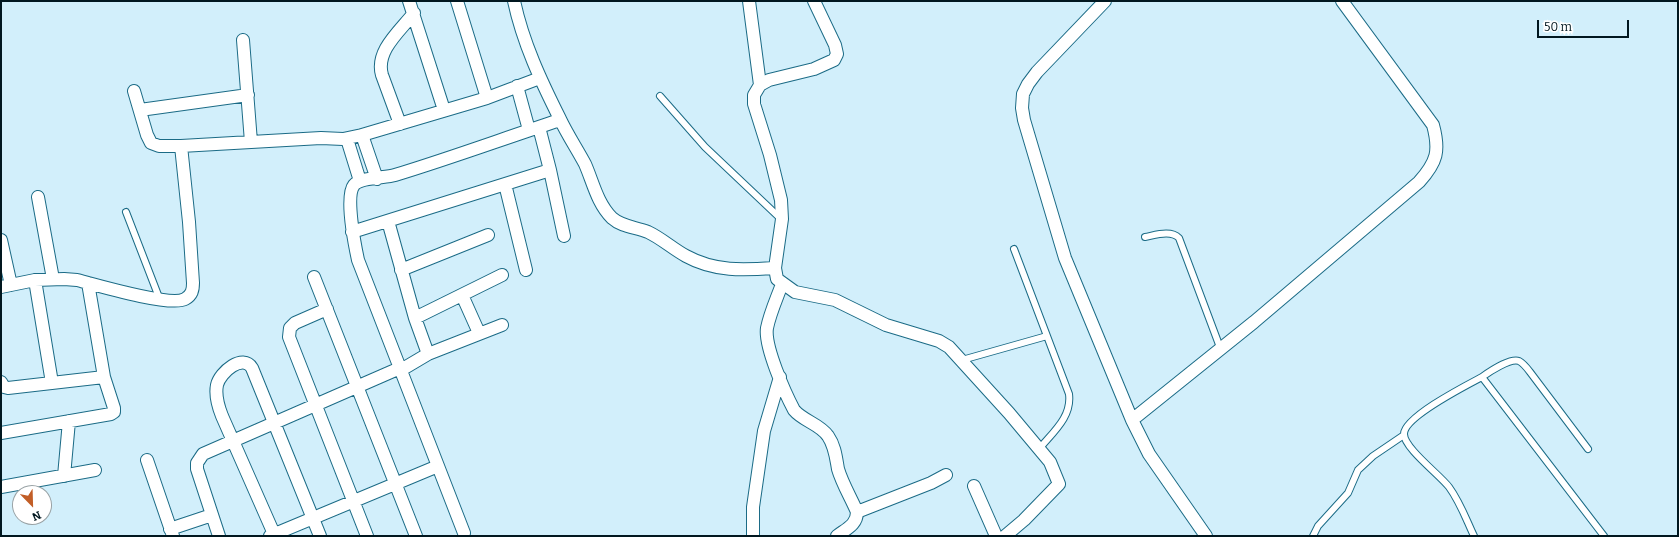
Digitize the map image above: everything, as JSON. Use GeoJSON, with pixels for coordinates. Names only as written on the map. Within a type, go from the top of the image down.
{"type":"FeatureCollection","features":[{"type":"Feature","properties":{"kind":"street"},"geometry":{"type":"LineString","coordinates":[[409,1],[444,110]]}},
{"type":"Feature","properties":{"kind":"street"},"geometry":{"type":"LineString","coordinates":[[457,1],[486,98]]}},
{"type":"Feature","properties":{"kind":"street"},"geometry":{"type":"LineString","coordinates":[[514,1],[519,27],[540,78],[560,120],[584,163],[603,206],[608,213],[618,222],[650,233],[688,257],[718,268],[740,270],[775,268]]}},
{"type":"Feature","properties":{"kind":"street"},"geometry":{"type":"LineString","coordinates":[[749,1],[760,85]]}},
{"type":"Feature","properties":{"kind":"street"},"geometry":{"type":"LineString","coordinates":[[814,1],[835,44],[837,54],[834,60],[814,69],[769,80],[760,85],[754,95],[754,104],[770,155],[781,200],[782,219],[775,268],[778,279],[782,284],[795,292],[835,300],[886,325],[939,341],[949,347],[962,360],[1050,462],[1059,484],[1024,520],[1004,536]]}},
{"type":"Feature","properties":{"kind":"street"},"geometry":{"type":"LineString","coordinates":[[1105,1],[1036,72],[1023,94],[1022,108],[1024,120],[1065,258],[1132,420],[1149,454],[1206,536]]}},
{"type":"Feature","properties":{"kind":"street"},"geometry":{"type":"LineString","coordinates":[[1132,420],[1221,350],[1419,182],[1428,172],[1435,160],[1438,142],[1433,125],[1342,1]]}},
{"type":"Feature","properties":{"kind":"street"},"geometry":{"type":"LineString","coordinates":[[400,124],[382,75],[380,61],[387,47],[414,13]]}},
{"type":"Feature","properties":{"kind":"street"},"geometry":{"type":"LineString","coordinates":[[243,40],[252,142]]}},
{"type":"Feature","properties":{"kind":"street"},"geometry":{"type":"LineString","coordinates":[[134,91],[147,135],[151,143],[159,146],[180,146],[321,138],[346,139],[486,98],[540,78]]}},
{"type":"Feature","properties":{"kind":"street"},"geometry":{"type":"LineString","coordinates":[[517,86],[550,170],[564,236]]}},
{"type":"Feature","properties":{"kind":"street"},"geometry":{"type":"LineString","coordinates":[[140,110],[248,95]]}},
{"type":"Feature","properties":{"kind":"street"},"geometry":{"type":"LineString","coordinates":[[464,533],[358,260],[352,232],[352,189],[354,185],[360,181],[395,175],[560,120]]}},
{"type":"Feature","properties":{"kind":"street"},"geometry":{"type":"LineString","coordinates":[[362,135],[377,179]]}},
{"type":"Feature","properties":{"kind":"street"},"geometry":{"type":"LineString","coordinates":[[346,139],[360,181]]}},
{"type":"Feature","properties":{"kind":"street"},"geometry":{"type":"LineString","coordinates":[[1,240],[6,286],[35,280],[64,278],[160,300],[185,300],[193,291],[189,222],[180,146]]}},
{"type":"Feature","properties":{"kind":"street"},"geometry":{"type":"LineString","coordinates":[[352,232],[550,170]]}},
{"type":"Feature","properties":{"kind":"street"},"geometry":{"type":"LineString","coordinates":[[505,184],[526,270]]}},
{"type":"Feature","properties":{"kind":"street"},"geometry":{"type":"LineString","coordinates":[[38,197],[53,279]]}},
{"type":"Feature","properties":{"kind":"street"},"geometry":{"type":"LineString","coordinates":[[388,221],[415,318],[428,354]]}},
{"type":"Feature","properties":{"kind":"street"},"geometry":{"type":"LineString","coordinates":[[402,270],[488,235]]}},
{"type":"Feature","properties":{"kind":"street"},"geometry":{"type":"LineString","coordinates":[[415,318],[502,275]]}},
{"type":"Feature","properties":{"kind":"street"},"geometry":{"type":"LineString","coordinates":[[314,277],[416,536]]}},
{"type":"Feature","properties":{"kind":"street"},"geometry":{"type":"LineString","coordinates":[[35,280],[52,383]]}},
{"type":"Feature","properties":{"kind":"street"},"geometry":{"type":"LineString","coordinates":[[1,433],[111,414],[114,412],[104,377],[88,283]]}},
{"type":"Feature","properties":{"kind":"street"},"geometry":{"type":"LineString","coordinates":[[782,284],[771,313],[767,334],[768,343],[789,401],[797,414],[819,428],[829,437],[837,457],[838,470],[857,512],[857,519],[855,522],[837,536]]}},
{"type":"Feature","properties":{"kind":"street"},"geometry":{"type":"LineString","coordinates":[[462,295],[479,334]]}},
{"type":"Feature","properties":{"kind":"street"},"geometry":{"type":"LineString","coordinates":[[327,309],[295,323],[288,332],[367,536]]}},
{"type":"Feature","properties":{"kind":"street"},"geometry":{"type":"LineString","coordinates":[[219,536],[199,478],[197,463],[203,454],[315,404],[400,369],[428,354],[502,325]]}},
{"type":"Feature","properties":{"kind":"street"},"geometry":{"type":"LineString","coordinates":[[320,536],[312,518],[275,422],[252,368],[247,363],[238,363],[222,373],[217,386],[218,406],[272,535],[312,518],[438,466]]}},
{"type":"Feature","properties":{"kind":"street"},"geometry":{"type":"LineString","coordinates":[[753,536],[753,507],[764,431],[780,376]]}},
{"type":"Feature","properties":{"kind":"street"},"geometry":{"type":"LineString","coordinates":[[1,382],[4,387],[8,388],[104,377]]}},
{"type":"Feature","properties":{"kind":"street"},"geometry":{"type":"LineString","coordinates":[[64,476],[69,421]]}},
{"type":"Feature","properties":{"kind":"street"},"geometry":{"type":"LineString","coordinates":[[147,460],[172,532],[212,515]]}},
{"type":"Feature","properties":{"kind":"street"},"geometry":{"type":"LineString","coordinates":[[1,487],[95,470]]}},
{"type":"Feature","properties":{"kind":"street"},"geometry":{"type":"LineString","coordinates":[[857,512],[931,483],[946,475]]}},
{"type":"Feature","properties":{"kind":"street"},"geometry":{"type":"LineString","coordinates":[[974,486],[996,536]]}},
{"type":"Feature","properties":{"kind":"lane"},"geometry":{"type":"LineString","coordinates":[[660,96],[705,147],[782,219]]}},
{"type":"Feature","properties":{"kind":"lane"},"geometry":{"type":"LineString","coordinates":[[126,212],[160,300]]}},
{"type":"Feature","properties":{"kind":"lane"},"geometry":{"type":"LineString","coordinates":[[1145,237],[1172,234],[1179,238],[1221,350]]}},
{"type":"Feature","properties":{"kind":"lane"},"geometry":{"type":"LineString","coordinates":[[1014,249],[1069,394],[1070,401],[1067,415],[1039,449]]}},
{"type":"Feature","properties":{"kind":"lane"},"geometry":{"type":"LineString","coordinates":[[962,360],[1047,336]]}},
{"type":"Feature","properties":{"kind":"lane"},"geometry":{"type":"LineString","coordinates":[[1474,536],[1460,505],[1449,486],[1407,443],[1404,435],[1406,427],[1413,420],[1438,402],[1492,370],[1513,361],[1519,361],[1530,372],[1588,449]]}},
{"type":"Feature","properties":{"kind":"lane"},"geometry":{"type":"LineString","coordinates":[[1482,377],[1604,536]]}},
{"type":"Feature","properties":{"kind":"lane"},"geometry":{"type":"LineString","coordinates":[[1313,536],[1318,526],[1348,493],[1358,470],[1373,456],[1404,435]]}}]}
